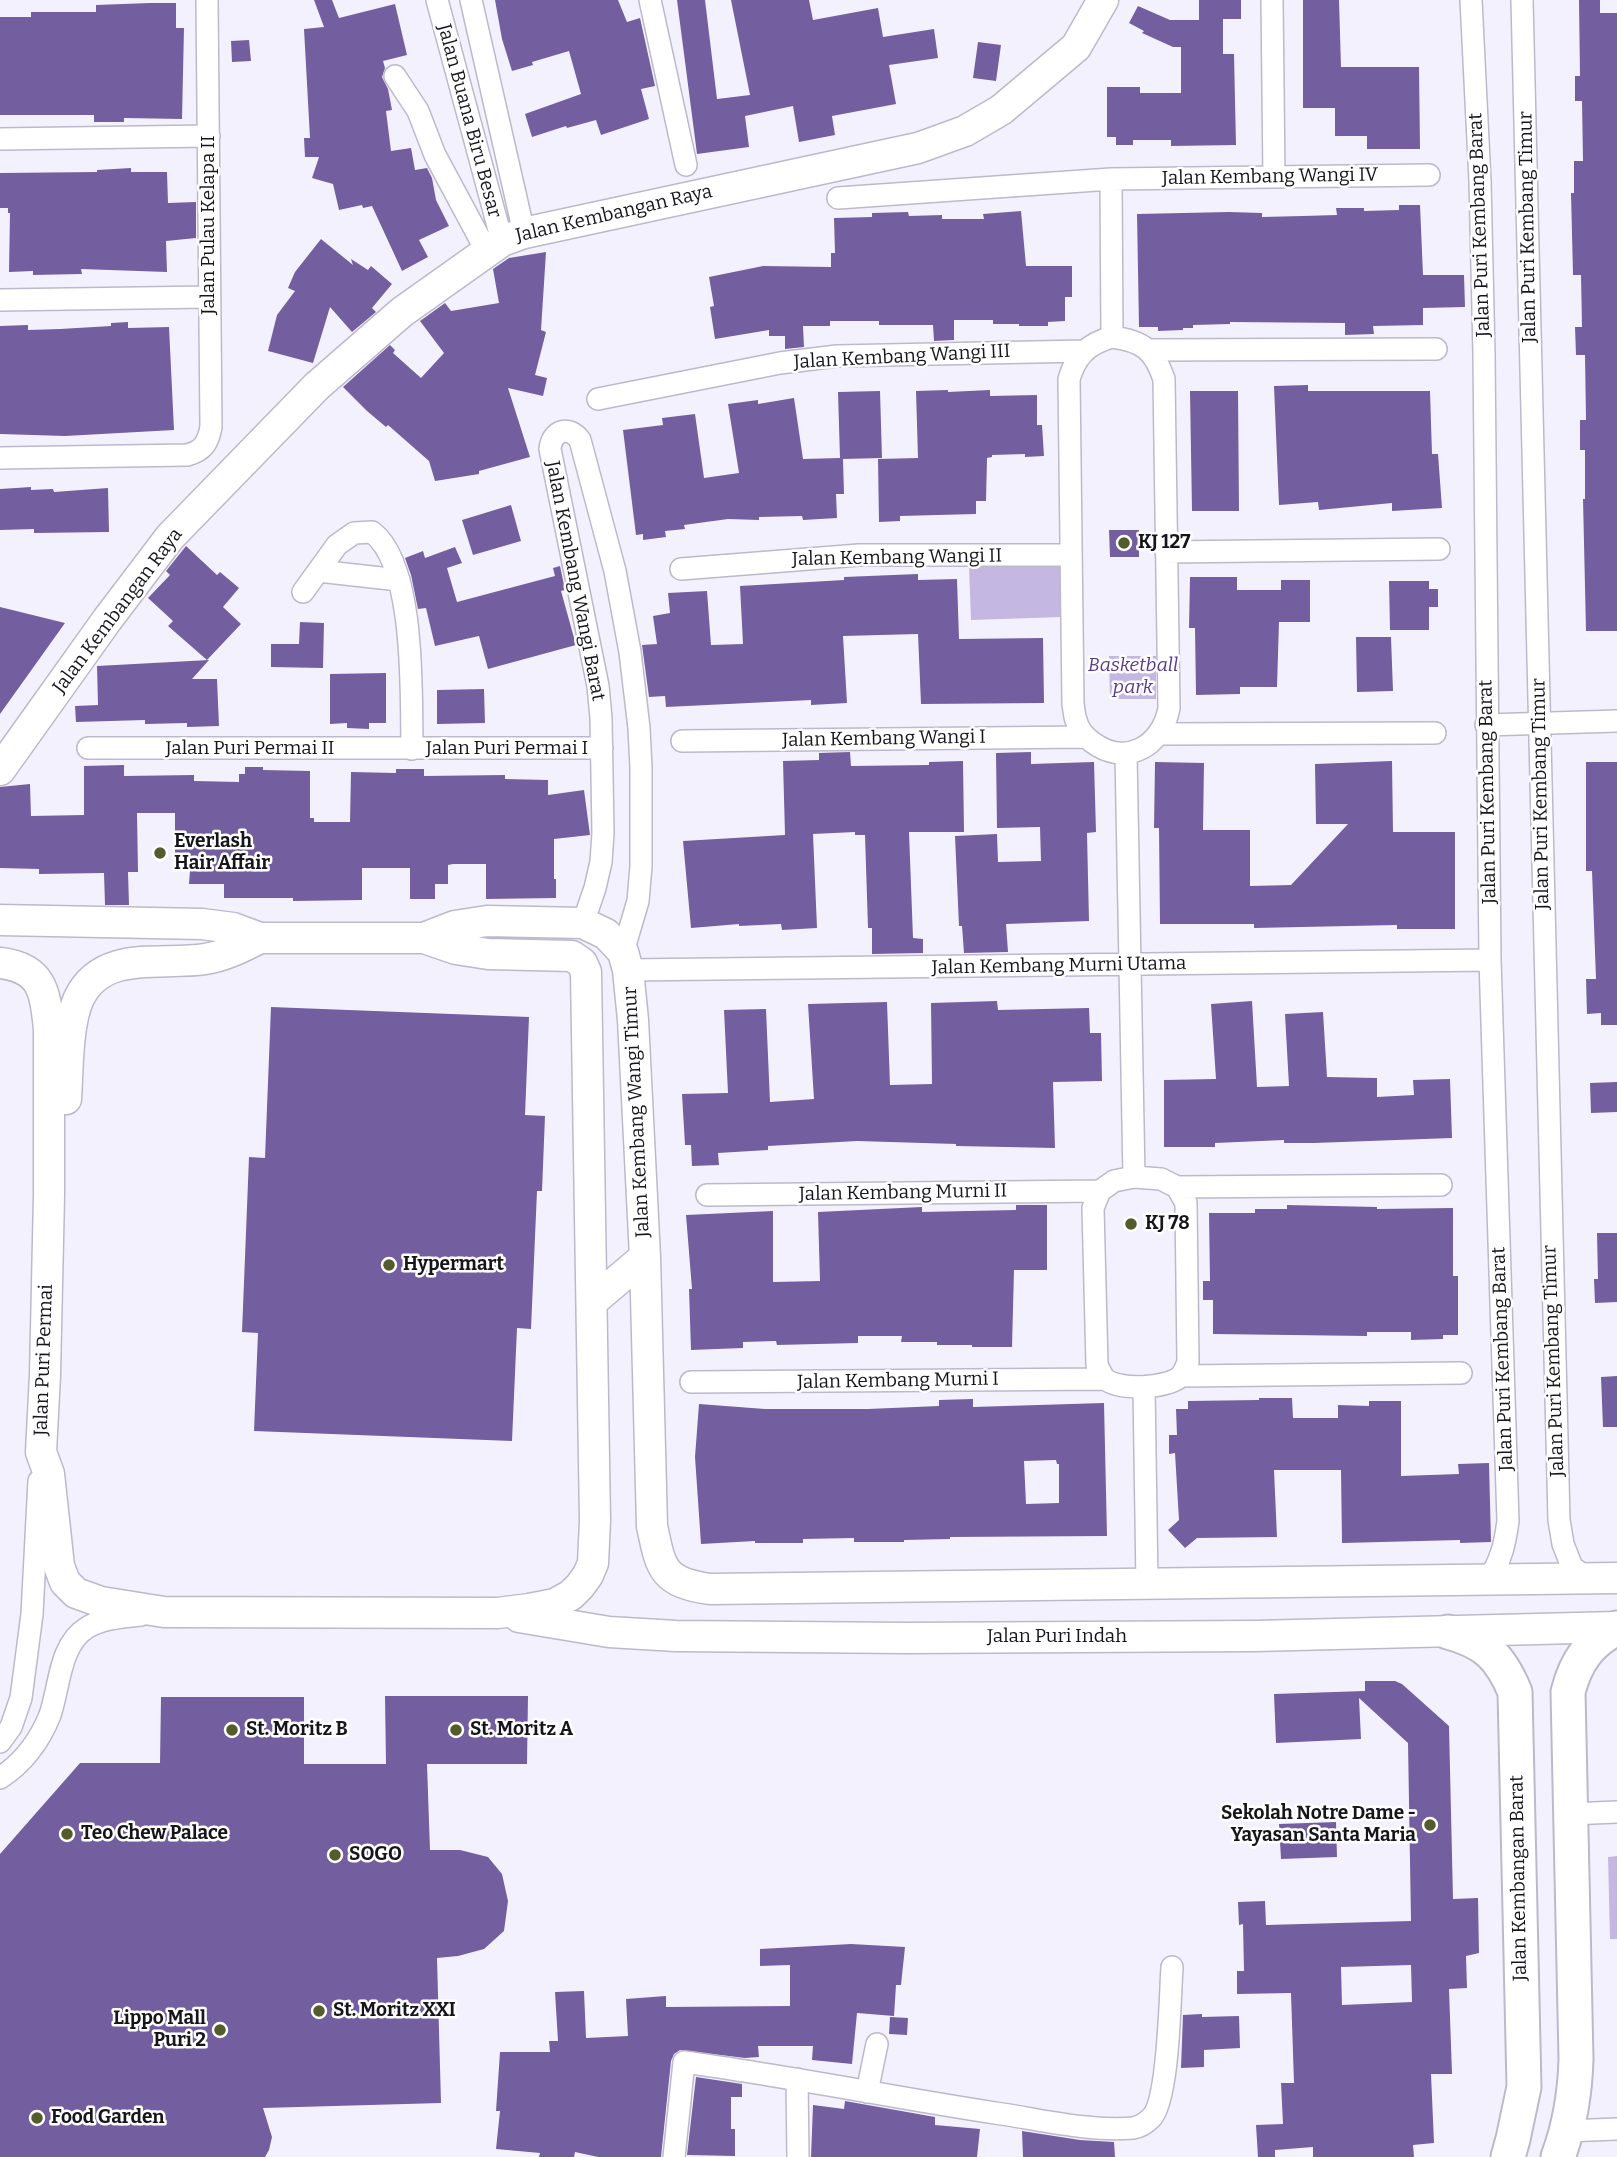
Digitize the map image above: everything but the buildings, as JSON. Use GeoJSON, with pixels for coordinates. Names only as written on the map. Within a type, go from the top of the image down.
{"type":"FeatureCollection","features":[{"type":"Feature","properties":{"kind":"main road","name":"Jalan Kembangan Raya"},"geometry":{"type":"LineString","coordinates":[[0,769],[170,537],[317,386],[402,312],[504,242],[918,148],[965,131],[1001,110],[1068,55],[1076,47],[1102,0]]}},
{"type":"Feature","properties":{"kind":"main road"},"geometry":{"type":"LineString","coordinates":[[0,920],[202,924],[233,929],[260,938],[424,938],[456,949],[488,954],[572,956],[582,963],[586,972],[593,1301],[593,1563],[580,1586],[555,1604],[499,1613]]}},
{"type":"Feature","properties":{"kind":"main road"},"geometry":{"type":"LineString","coordinates":[[424,938],[455,926],[487,920],[583,923],[606,934],[626,961]]}},
{"type":"Feature","properties":{"kind":"main road"},"geometry":{"type":"LineString","coordinates":[[49,1195],[59,1170],[74,1019],[79,999],[94,978],[111,967],[149,960],[204,959],[222,955],[260,938]]}},
{"type":"Feature","properties":{"kind":"main road","name":"Jalan Kembang Wangi Timur"},"geometry":{"type":"LineString","coordinates":[[626,961],[633,1020],[645,1257],[652,1527],[659,1560],[672,1578],[688,1586],[710,1589],[1147,1584]]}},
{"type":"Feature","properties":{"kind":"main road","name":"Jalan Puri Permai"},"geometry":{"type":"LineString","coordinates":[[0,964],[15,965],[32,974],[43,989],[49,1029],[49,1195],[41,1452],[49,1474],[59,1566],[65,1582],[76,1593],[89,1598],[164,1612],[499,1613]]}},
{"type":"Feature","properties":{"kind":"main road"},"geometry":{"type":"LineString","coordinates":[[593,1301],[645,1257]]}},
{"type":"Feature","properties":{"kind":"main road"},"geometry":{"type":"LineString","coordinates":[[1147,1584],[1617,1578]]}},
{"type":"Feature","properties":{"kind":"main road","name":"Jalan Puri Indah"},"geometry":{"type":"LineString","coordinates":[[499,1613],[608,1632],[676,1636],[1227,1636],[1617,1628]]}},
{"type":"Feature","properties":{"kind":"main road"},"geometry":{"type":"LineString","coordinates":[[1562,2144],[1575,2088],[1576,2035],[1568,1692],[1574,1671],[1584,1653],[1600,1638],[1617,1628]]}},
{"type":"Feature","properties":{"kind":"main road","name":"Jalan Kembangan Barat"},"geometry":{"type":"LineString","coordinates":[[1448,1632],[1471,1638],[1491,1651],[1506,1670],[1514,1692],[1524,2087],[1508,2157]]}},
{"type":"Feature","properties":{"kind":"main road"},"geometry":{"type":"LineString","coordinates":[[1517,1768],[1522,1758],[1531,1751],[1542,1748],[1553,1750],[1562,1756],[1568,1765]]}},
{"type":"Feature","properties":{"kind":"main road"},"geometry":{"type":"LineString","coordinates":[[1524,2087],[1530,2074],[1538,2067],[1549,2064],[1561,2067],[1570,2076],[1575,2088]]}},
{"type":"Feature","properties":{"kind":"street","name":"Jalan Pulau Kelapa II"},"geometry":{"type":"LineString","coordinates":[[0,457],[187,455],[204,447],[209,438],[207,0]]}},
{"type":"Feature","properties":{"kind":"street","name":"Jalan Buana Biru Besar"},"geometry":{"type":"LineString","coordinates":[[437,0],[504,242]]}},
{"type":"Feature","properties":{"kind":"street","name":"Jalan Buana Biru Besar"},"geometry":{"type":"LineString","coordinates":[[471,0],[504,242]]}},
{"type":"Feature","properties":{"kind":"street"},"geometry":{"type":"LineString","coordinates":[[650,0],[686,165]]}},
{"type":"Feature","properties":{"kind":"street"},"geometry":{"type":"LineString","coordinates":[[1272,0],[1274,177]]}},
{"type":"Feature","properties":{"kind":"street","name":"Jalan Puri Kembang Barat"},"geometry":{"type":"LineString","coordinates":[[1471,0],[1480,181],[1490,960],[1508,1521],[1499,1564],[1488,1580]]}},
{"type":"Feature","properties":{"kind":"street","name":"Jalan Puri Kembang Timur"},"geometry":{"type":"LineString","coordinates":[[1522,0],[1540,723],[1545,1105],[1559,1520],[1563,1544],[1572,1567],[1587,1578]]}},
{"type":"Feature","properties":{"kind":"street"},"geometry":{"type":"LineString","coordinates":[[395,76],[418,111],[435,155],[504,242]]}},
{"type":"Feature","properties":{"kind":"street"},"geometry":{"type":"LineString","coordinates":[[0,139],[209,136]]}},
{"type":"Feature","properties":{"kind":"street","name":"Jalan Kembang Wangi IV"},"geometry":{"type":"LineString","coordinates":[[838,198],[1111,179],[1429,175]]}},
{"type":"Feature","properties":{"kind":"street"},"geometry":{"type":"LineString","coordinates":[[1111,179],[1112,337]]}},
{"type":"Feature","properties":{"kind":"street"},"geometry":{"type":"LineString","coordinates":[[0,300],[209,297]]}},
{"type":"Feature","properties":{"kind":"street"},"geometry":{"type":"LineString","coordinates":[[1112,337],[1132,340],[1149,350],[1159,363],[1164,379],[1170,708],[1167,722],[1160,734],[1144,748],[1126,754],[1102,750],[1085,737],[1076,721],[1073,704],[1069,379],[1073,363],[1083,351],[1112,337]]}},
{"type":"Feature","properties":{"kind":"street"},"geometry":{"type":"LineString","coordinates":[[1149,350],[1436,349]]}},
{"type":"Feature","properties":{"kind":"street","name":"Jalan Kembang Wangi III"},"geometry":{"type":"LineString","coordinates":[[598,399],[780,363],[836,356],[1083,351]]}},
{"type":"Feature","properties":{"kind":"street","name":"Jalan Kembang Wangi Barat"},"geometry":{"type":"LineString","coordinates":[[580,440],[575,433],[566,430],[557,433],[551,440],[550,449],[598,686],[603,833],[601,862],[583,923]]}},
{"type":"Feature","properties":{"kind":"street","name":"Jalan Kembang Wangi Timur"},"geometry":{"type":"LineString","coordinates":[[580,440],[615,570],[630,652],[639,728],[641,866],[638,901],[626,961]]}},
{"type":"Feature","properties":{"kind":"street"},"geometry":{"type":"LineString","coordinates":[[303,592],[337,545],[354,533],[372,532],[384,540],[398,580],[409,642],[412,749]]}},
{"type":"Feature","properties":{"kind":"street"},"geometry":{"type":"LineString","coordinates":[[1166,552],[1439,549]]}},
{"type":"Feature","properties":{"kind":"street","name":"Jalan Kembang Wangi II"},"geometry":{"type":"LineString","coordinates":[[681,569],[859,555],[1071,555]]}},
{"type":"Feature","properties":{"kind":"street"},"geometry":{"type":"LineString","coordinates":[[318,571],[398,580]]}},
{"type":"Feature","properties":{"kind":"street"},"geometry":{"type":"LineString","coordinates":[[1486,725],[1617,721]]}},
{"type":"Feature","properties":{"kind":"street"},"geometry":{"type":"LineString","coordinates":[[1160,734],[1435,733]]}},
{"type":"Feature","properties":{"kind":"street","name":"Jalan Kembang Wangi I"},"geometry":{"type":"LineString","coordinates":[[682,741],[1085,737]]}},
{"type":"Feature","properties":{"kind":"street","name":"Jalan Puri Permai II"},"geometry":{"type":"LineString","coordinates":[[88,748],[412,749]]}},
{"type":"Feature","properties":{"kind":"street","name":"Jalan Puri Permai I"},"geometry":{"type":"LineString","coordinates":[[412,749],[602,748]]}},
{"type":"Feature","properties":{"kind":"street"},"geometry":{"type":"LineString","coordinates":[[1126,754],[1134,1177]]}},
{"type":"Feature","properties":{"kind":"street","name":"Jalan Kembang Murni Utama"},"geometry":{"type":"LineString","coordinates":[[626,961],[1130,966],[1490,960]]}},
{"type":"Feature","properties":{"kind":"street"},"geometry":{"type":"LineString","coordinates":[[1105,1379],[1097,1365],[1093,1208],[1100,1191],[1114,1181],[1134,1177],[1161,1179],[1177,1187],[1441,1185]]}},
{"type":"Feature","properties":{"kind":"street"},"geometry":{"type":"LineString","coordinates":[[1177,1187],[1186,1203],[1188,1362],[1182,1376]]}},
{"type":"Feature","properties":{"kind":"street","name":"Jalan Kembang Murni II"},"geometry":{"type":"LineString","coordinates":[[707,1195],[1100,1191]]}},
{"type":"Feature","properties":{"kind":"street"},"geometry":{"type":"LineString","coordinates":[[1147,1584],[1144,1387],[1168,1383],[1182,1376],[1461,1373]]}},
{"type":"Feature","properties":{"kind":"street","name":"Jalan Kembang Murni I"},"geometry":{"type":"LineString","coordinates":[[691,1382],[1105,1379],[1119,1385],[1144,1387]]}},
{"type":"Feature","properties":{"kind":"street"},"geometry":{"type":"LineString","coordinates":[[0,1742],[12,1727],[23,1687],[32,1614],[41,1452]]}},
{"type":"Feature","properties":{"kind":"street"},"geometry":{"type":"LineString","coordinates":[[0,1778],[26,1756],[40,1737],[50,1716],[65,1656],[76,1637],[102,1621],[164,1612]]}},
{"type":"Feature","properties":{"kind":"street"},"geometry":{"type":"LineString","coordinates":[[1569,1814],[1617,1812]]}},
{"type":"Feature","properties":{"kind":"street"},"geometry":{"type":"LineString","coordinates":[[674,2157],[684,2062],[1076,2125],[1136,2127],[1154,2116],[1159,2107],[1172,1967]]}},
{"type":"Feature","properties":{"kind":"street"},"geometry":{"type":"LineString","coordinates":[[867,2092],[877,2044]]}},
{"type":"Feature","properties":{"kind":"street"},"geometry":{"type":"LineString","coordinates":[[797,2079],[798,2157]]}},
{"type":"Feature","properties":{"kind":"street"},"geometry":{"type":"LineString","coordinates":[[1562,2144],[1609,2130]]}},
{"type":"Feature","properties":{"kind":"green space"},"geometry":{"type":"Polygon","coordinates":[[[1060,562],[1063,617],[971,620],[969,566],[1060,562]]]}},
{"type":"Feature","properties":{"kind":"green space","name":"Basketball park"},"geometry":{"type":"Polygon","coordinates":[[[1109,656],[1156,656],[1156,699],[1110,699],[1109,656]]]}},
{"type":"Feature","properties":{"kind":"green space"},"geometry":{"type":"Polygon","coordinates":[[[1617,1856],[1617,1939],[1610,1939],[1608,1857],[1617,1856]]]}},
{"type":"Feature","properties":{"kind":"place","name":"KJ 127"},"geometry":{"type":"Point","coordinates":[1124,543]}},
{"type":"Feature","properties":{"kind":"place","name":"Everlash Hair Affair"},"geometry":{"type":"Point","coordinates":[160,853]}},
{"type":"Feature","properties":{"kind":"place","name":"KJ 78"},"geometry":{"type":"Point","coordinates":[1131,1224]}},
{"type":"Feature","properties":{"kind":"place","name":"Hypermart"},"geometry":{"type":"Point","coordinates":[389,1265]}},
{"type":"Feature","properties":{"kind":"place","name":"St. Moritz B"},"geometry":{"type":"Point","coordinates":[232,1730]}},
{"type":"Feature","properties":{"kind":"place","name":"St. Moritz A"},"geometry":{"type":"Point","coordinates":[456,1730]}},
{"type":"Feature","properties":{"kind":"place","name":"Sekolah Notre Dame - Yayasan Santa Maria"},"geometry":{"type":"Point","coordinates":[1430,1825]}},
{"type":"Feature","properties":{"kind":"place","name":"Teo Chew Palace"},"geometry":{"type":"Point","coordinates":[67,1834]}},
{"type":"Feature","properties":{"kind":"place","name":"SOGO"},"geometry":{"type":"Point","coordinates":[335,1855]}},
{"type":"Feature","properties":{"kind":"place","name":"St. Moritz XXI"},"geometry":{"type":"Point","coordinates":[319,2011]}},
{"type":"Feature","properties":{"kind":"place","name":"Lippo Mall Puri 2"},"geometry":{"type":"Point","coordinates":[220,2030]}},
{"type":"Feature","properties":{"kind":"place","name":"Food Garden"},"geometry":{"type":"Point","coordinates":[37,2118]}}]}
